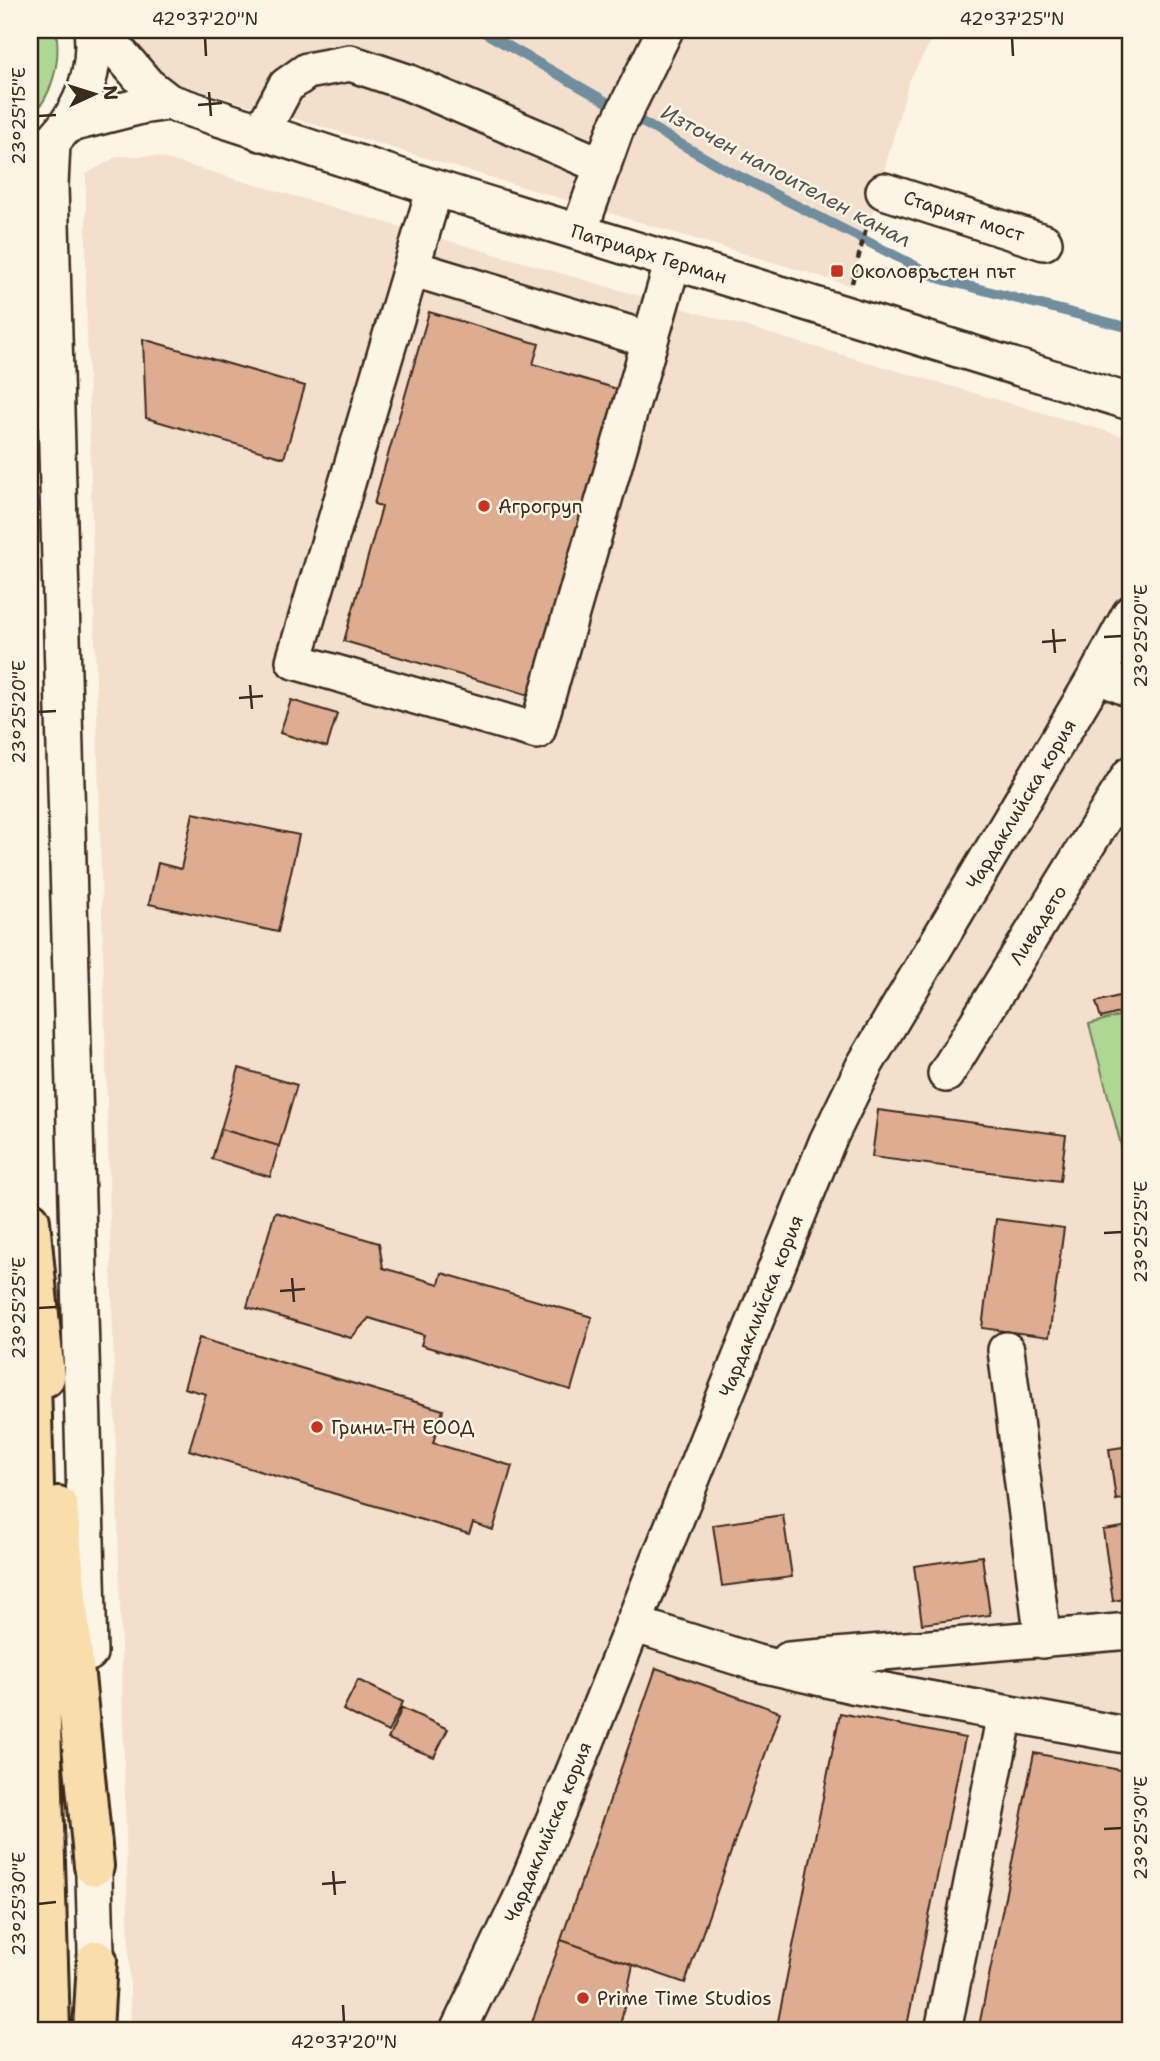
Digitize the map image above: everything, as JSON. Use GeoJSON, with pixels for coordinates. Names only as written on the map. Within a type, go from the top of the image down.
{"type":"FeatureCollection","features":[{"type":"Feature","properties":{"kind":"highway"},"geometry":{"type":"LineString","coordinates":[[30,1221],[94,1866]]}},
{"type":"Feature","properties":{"kind":"highway"},"geometry":{"type":"LineString","coordinates":[[30,1349],[50,2031]]}},
{"type":"Feature","properties":{"kind":"highway"},"geometry":{"type":"LineString","coordinates":[[93,2031],[97,1960]]}},
{"type":"Feature","properties":{"kind":"street"},"geometry":{"type":"LineString","coordinates":[[92,30],[92,64],[84,94],[51,143],[50,185],[98,2031]]}},
{"type":"Feature","properties":{"kind":"street"},"geometry":{"type":"LineString","coordinates":[[100,30],[147,85],[169,102]]}},
{"type":"Feature","properties":{"kind":"street"},"geometry":{"type":"LineString","coordinates":[[579,232],[615,131],[665,30]]}},
{"type":"Feature","properties":{"kind":"street"},"geometry":{"type":"LineString","coordinates":[[261,133],[286,86],[307,71],[350,63],[407,82],[603,166]]}},
{"type":"Feature","properties":{"kind":"street"},"geometry":{"type":"LineString","coordinates":[[51,143],[141,106],[169,102]]}},
{"type":"Feature","properties":{"kind":"street","name":"Патриарх Герман"},"geometry":{"type":"LineString","coordinates":[[169,102],[435,188],[1130,402]]}},
{"type":"Feature","properties":{"kind":"street"},"geometry":{"type":"LineString","coordinates":[[435,188],[294,661],[307,665],[537,731],[673,261]]}},
{"type":"Feature","properties":{"kind":"street","name":"Старият мост"},"geometry":{"type":"LineString","coordinates":[[884,191],[1044,242]]}},
{"type":"Feature","properties":{"kind":"street"},"geometry":{"type":"LineString","coordinates":[[411,268],[650,340]]}},
{"type":"Feature","properties":{"kind":"street","name":"Чардаклийска кория"},"geometry":{"type":"LineString","coordinates":[[459,2031],[522,1897],[827,1142],[864,1066],[1097,676],[1130,614]]}},
{"type":"Feature","properties":{"kind":"street"},"geometry":{"type":"LineString","coordinates":[[1097,676],[1130,688]]}},
{"type":"Feature","properties":{"kind":"street","name":"Ливадето"},"geometry":{"type":"LineString","coordinates":[[946,1074],[1130,775]]}},
{"type":"Feature","properties":{"kind":"street"},"geometry":{"type":"LineString","coordinates":[[1006,1350],[1043,1640]]}},
{"type":"Feature","properties":{"kind":"street"},"geometry":{"type":"LineString","coordinates":[[633,1624],[757,1662],[852,1685],[1130,1736]]}},
{"type":"Feature","properties":{"kind":"street"},"geometry":{"type":"LineString","coordinates":[[757,1662],[1119,1635]]}},
{"type":"Feature","properties":{"kind":"street"},"geometry":{"type":"LineString","coordinates":[[943,2031],[1005,1714]]}},
{"type":"Feature","properties":{"kind":"path"},"geometry":{"type":"LineString","coordinates":[[856,262],[867,223]]}},
{"type":"Feature","properties":{"kind":"shaded area"},"geometry":{"type":"Polygon","coordinates":[[[135,30],[937,30],[909,81],[852,286],[179,84],[142,58],[135,30]]]}},
{"type":"Feature","properties":{"kind":"shaded area"},"geometry":{"type":"Polygon","coordinates":[[[118,156],[156,156],[1130,438],[1130,2031],[131,2031],[86,295],[86,174],[118,156]]]}},
{"type":"Feature","properties":{"kind":"green space"},"geometry":{"type":"Polygon","coordinates":[[[30,30],[56,30],[57,54],[50,89],[30,118],[30,30]]]}},
{"type":"Feature","properties":{"kind":"green space"},"geometry":{"type":"Polygon","coordinates":[[[1130,1013],[1130,1179],[1089,1024],[1130,1013]]]}},
{"type":"Feature","properties":{"kind":"building","name":"Агрогруп"},"geometry":{"type":"Polygon","coordinates":[[[429,312],[539,344],[533,364],[624,391],[536,697],[344,641],[382,507],[374,504],[429,312]]]}},
{"type":"Feature","properties":{"kind":"building"},"geometry":{"type":"Polygon","coordinates":[[[143,339],[305,386],[284,458],[146,418],[143,339]]]}},
{"type":"Feature","properties":{"kind":"building"},"geometry":{"type":"Polygon","coordinates":[[[291,700],[337,714],[327,747],[280,733],[291,700]]]}},
{"type":"Feature","properties":{"kind":"building"},"geometry":{"type":"Polygon","coordinates":[[[193,813],[299,835],[278,932],[149,904],[158,863],[181,869],[193,813]]]}},
{"type":"Feature","properties":{"kind":"building"},"geometry":{"type":"Polygon","coordinates":[[[1130,993],[1130,1010],[1101,1018],[1096,1002],[1130,993]]]}},
{"type":"Feature","properties":{"kind":"building"},"geometry":{"type":"Polygon","coordinates":[[[239,1068],[297,1085],[279,1146],[221,1129],[239,1068]]]}},
{"type":"Feature","properties":{"kind":"building"},"geometry":{"type":"Polygon","coordinates":[[[878,1110],[1066,1135],[1060,1181],[872,1157],[878,1110]]]}},
{"type":"Feature","properties":{"kind":"building"},"geometry":{"type":"Polygon","coordinates":[[[221,1129],[279,1146],[270,1177],[212,1159],[221,1129]]]}},
{"type":"Feature","properties":{"kind":"building"},"geometry":{"type":"Polygon","coordinates":[[[275,1212],[379,1243],[383,1268],[439,1284],[442,1273],[592,1317],[571,1390],[421,1345],[424,1335],[369,1318],[351,1338],[247,1307],[275,1212]]]}},
{"type":"Feature","properties":{"kind":"building"},"geometry":{"type":"Polygon","coordinates":[[[996,1219],[1064,1228],[1049,1337],[982,1328],[996,1219]]]}},
{"type":"Feature","properties":{"kind":"building","name":"Грини-ГН ЕООД"},"geometry":{"type":"Polygon","coordinates":[[[199,1338],[443,1410],[433,1443],[512,1466],[493,1530],[473,1523],[469,1534],[189,1450],[206,1394],[184,1388],[199,1338]]]}},
{"type":"Feature","properties":{"kind":"building"},"geometry":{"type":"Polygon","coordinates":[[[1130,1446],[1130,1498],[1116,1500],[1109,1449],[1130,1446]]]}},
{"type":"Feature","properties":{"kind":"building"},"geometry":{"type":"Polygon","coordinates":[[[783,1515],[792,1577],[722,1586],[713,1525],[783,1515]]]}},
{"type":"Feature","properties":{"kind":"building"},"geometry":{"type":"Polygon","coordinates":[[[1130,1526],[1130,1598],[1113,1601],[1103,1530],[1130,1526]]]}},
{"type":"Feature","properties":{"kind":"building"},"geometry":{"type":"Polygon","coordinates":[[[982,1556],[990,1615],[922,1624],[914,1566],[982,1556]]]}},
{"type":"Feature","properties":{"kind":"building"},"geometry":{"type":"Polygon","coordinates":[[[656,1668],[780,1712],[685,1983],[561,1940],[656,1668]]]}},
{"type":"Feature","properties":{"kind":"building"},"geometry":{"type":"Polygon","coordinates":[[[358,1680],[403,1702],[388,1732],[343,1710],[358,1680]]]}},
{"type":"Feature","properties":{"kind":"building"},"geometry":{"type":"Polygon","coordinates":[[[402,1708],[448,1729],[434,1757],[388,1739],[402,1708]]]}},
{"type":"Feature","properties":{"kind":"building"},"geometry":{"type":"Polygon","coordinates":[[[840,1713],[965,1738],[906,2031],[776,2031],[840,1713]]]}},
{"type":"Feature","properties":{"kind":"building"},"geometry":{"type":"Polygon","coordinates":[[[1034,1753],[1130,1772],[1130,2031],[978,2031],[1034,1753]]]}},
{"type":"Feature","properties":{"kind":"building","name":"Prime Time Studios"},"geometry":{"type":"Polygon","coordinates":[[[561,1940],[633,1965],[619,2031],[529,2031],[561,1940]]]}},
{"type":"Feature","properties":{"kind":"waterway","name":"Източен напоителен канал"},"geometry":{"type":"LineString","coordinates":[[480,30],[723,168],[941,279],[1130,328]]}},
{"type":"Feature","properties":{"kind":"place","name":"Околовръстен път"},"geometry":{"type":"Point","coordinates":[837,271]}},
{"type":"Feature","properties":{"kind":"place","name":"Агрогруп"},"geometry":{"type":"Point","coordinates":[484,506]}},
{"type":"Feature","properties":{"kind":"place","name":"Грини-ГН ЕООД"},"geometry":{"type":"Point","coordinates":[317,1427]}},
{"type":"Feature","properties":{"kind":"place","name":"Prime Time Studios"},"geometry":{"type":"Point","coordinates":[583,1998]}}]}
